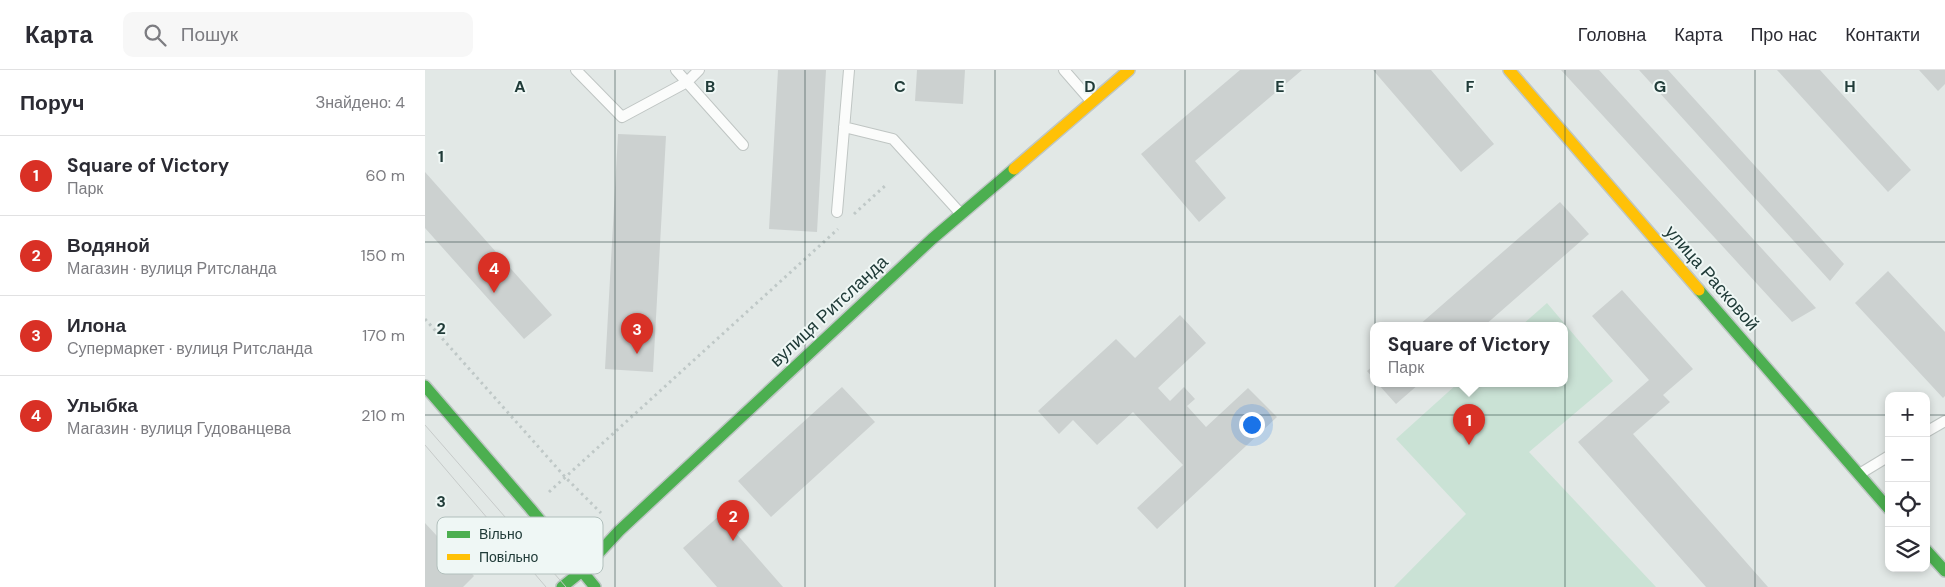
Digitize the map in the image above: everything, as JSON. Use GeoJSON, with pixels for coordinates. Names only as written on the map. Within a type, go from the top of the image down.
{"type":"FeatureCollection","features":[{"type":"Feature","properties":{"kind":"street","name":"вулиця Ритсланда"},"geometry":{"type":"LineString","coordinates":[[603,548],[932,239],[1129,70]]}},
{"type":"Feature","properties":{"kind":"street","name":"улица Расковой"},"geometry":{"type":"LineString","coordinates":[[1509,70],[1885,505]]}},
{"type":"Feature","properties":{"kind":"street"},"geometry":{"type":"LineString","coordinates":[[425,386],[537,517]]}},
{"type":"Feature","properties":{"kind":"street"},"geometry":{"type":"LineString","coordinates":[[1930,554],[1945,571]]}},
{"type":"Feature","properties":{"kind":"street","name":"вулиця Ритсланда"},"geometry":{"type":"LineString","coordinates":[[562,587],[577,574]]}},
{"type":"Feature","properties":{"kind":"street"},"geometry":{"type":"LineString","coordinates":[[584,574],[595,587]]}},
{"type":"Feature","properties":{"kind":"lane"},"geometry":{"type":"LineString","coordinates":[[576,70],[622,117],[687,82],[699,70]]}},
{"type":"Feature","properties":{"kind":"lane"},"geometry":{"type":"LineString","coordinates":[[676,70],[743,145]]}},
{"type":"Feature","properties":{"kind":"lane"},"geometry":{"type":"LineString","coordinates":[[837,212],[849,70]]}},
{"type":"Feature","properties":{"kind":"lane"},"geometry":{"type":"LineString","coordinates":[[1064,70],[1092,102]]}},
{"type":"Feature","properties":{"kind":"lane"},"geometry":{"type":"LineString","coordinates":[[844,127],[893,139],[961,214]]}},
{"type":"Feature","properties":{"kind":"lane"},"geometry":{"type":"LineString","coordinates":[[1930,430],[1945,421]]}},
{"type":"Feature","properties":{"kind":"lane"},"geometry":{"type":"LineString","coordinates":[[1858,475],[1885,458]]}},
{"type":"Feature","properties":{"kind":"path"},"geometry":{"type":"LineString","coordinates":[[850,218],[887,184]]}},
{"type":"Feature","properties":{"kind":"path"},"geometry":{"type":"LineString","coordinates":[[530,508],[566,478],[843,224]]}},
{"type":"Feature","properties":{"kind":"path"},"geometry":{"type":"LineString","coordinates":[[425,319],[566,478],[619,531]]}},
{"type":"Feature","properties":{"kind":"green space"},"geometry":{"type":"Polygon","coordinates":[[[1547,303],[1563,322],[1526,322],[1547,303]]]}},
{"type":"Feature","properties":{"kind":"green space"},"geometry":{"type":"Polygon","coordinates":[[[1568,328],[1613,381],[1529,452],[1656,587],[1394,587],[1466,514],[1396,439],[1454,387],[1568,387],[1568,328]]]}},
{"type":"Feature","properties":{"kind":"building"},"geometry":{"type":"Polygon","coordinates":[[[778,70],[826,70],[817,232],[769,229],[778,70]]]}},
{"type":"Feature","properties":{"kind":"building"},"geometry":{"type":"Polygon","coordinates":[[[917,70],[965,70],[963,104],[915,101],[917,70]]]}},
{"type":"Feature","properties":{"kind":"building"},"geometry":{"type":"Polygon","coordinates":[[[1240,70],[1302,70],[1195,161],[1226,198],[1199,222],[1141,154],[1240,70]]]}},
{"type":"Feature","properties":{"kind":"building"},"geometry":{"type":"Polygon","coordinates":[[[1373,70],[1431,70],[1494,144],[1461,172],[1373,70]]]}},
{"type":"Feature","properties":{"kind":"building"},"geometry":{"type":"Polygon","coordinates":[[[1561,70],[1599,70],[1816,308],[1792,322],[1561,70]]]}},
{"type":"Feature","properties":{"kind":"building"},"geometry":{"type":"Polygon","coordinates":[[[1639,70],[1668,70],[1844,264],[1830,281],[1639,70]]]}},
{"type":"Feature","properties":{"kind":"building"},"geometry":{"type":"Polygon","coordinates":[[[1777,70],[1820,70],[1911,170],[1888,192],[1777,70]]]}},
{"type":"Feature","properties":{"kind":"building"},"geometry":{"type":"Polygon","coordinates":[[[1919,70],[1945,70],[1945,84],[1938,91],[1919,70]]]}},
{"type":"Feature","properties":{"kind":"building"},"geometry":{"type":"Polygon","coordinates":[[[618,134],[666,136],[653,372],[605,369],[618,134]]]}},
{"type":"Feature","properties":{"kind":"building"},"geometry":{"type":"Polygon","coordinates":[[[425,172],[552,315],[524,339],[425,228],[425,172]]]}},
{"type":"Feature","properties":{"kind":"building"},"geometry":{"type":"Polygon","coordinates":[[[1560,202],[1589,234],[1489,322],[1423,322],[1560,202]]]}},
{"type":"Feature","properties":{"kind":"building"},"geometry":{"type":"Polygon","coordinates":[[[1888,271],[1945,332],[1945,396],[1943,398],[1855,303],[1888,271]]]}},
{"type":"Feature","properties":{"kind":"building"},"geometry":{"type":"Polygon","coordinates":[[[1622,290],[1693,369],[1663,395],[1670,402],[1633,434],[1768,587],[1706,587],[1578,442],[1649,380],[1592,316],[1622,290]]]}},
{"type":"Feature","properties":{"kind":"building"},"geometry":{"type":"Polygon","coordinates":[[[1180,315],[1206,343],[1158,388],[1170,401],[1184,387],[1195,399],[1187,406],[1206,427],[1248,388],[1277,417],[1157,529],[1137,508],[1183,465],[1133,412],[1097,445],[1073,420],[1059,434],[1038,411],[1116,339],[1135,358],[1180,315]]]}},
{"type":"Feature","properties":{"kind":"building"},"geometry":{"type":"Polygon","coordinates":[[[842,387],[875,422],[771,517],[738,481],[842,387]]]}},
{"type":"Feature","properties":{"kind":"building"},"geometry":{"type":"Polygon","coordinates":[[[1381,387],[1416,387],[1396,404],[1381,387]]]}},
{"type":"Feature","properties":{"kind":"building"},"geometry":{"type":"Polygon","coordinates":[[[720,515],[783,587],[717,587],[683,548],[720,515]]]}},
{"type":"Feature","properties":{"kind":"building"},"geometry":{"type":"Polygon","coordinates":[[[425,523],[437,536],[437,574],[472,574],[474,576],[463,587],[425,587],[425,523]]]}},
{"type":"Feature","properties":{"kind":"tram line"},"geometry":{"type":"LineString","coordinates":[[425,425],[505,517]]}},
{"type":"Feature","properties":{"kind":"tram line"},"geometry":{"type":"LineString","coordinates":[[425,445],[486,517]]}},
{"type":"Feature","properties":{"kind":"tram line"},"geometry":{"type":"LineString","coordinates":[[535,574],[546,587]]}},
{"type":"Feature","properties":{"kind":"tram line"},"geometry":{"type":"LineString","coordinates":[[555,574],[566,587]]}},
{"type":"Feature","properties":{"kind":"traffic: fast"},"geometry":{"type":"LineString","coordinates":[[603,548],[619,531],[932,239],[1014,169]]}},
{"type":"Feature","properties":{"kind":"traffic: fast"},"geometry":{"type":"LineString","coordinates":[[1699,290],[1885,504]]}},
{"type":"Feature","properties":{"kind":"traffic: fast"},"geometry":{"type":"LineString","coordinates":[[425,386],[537,517]]}},
{"type":"Feature","properties":{"kind":"traffic: fast"},"geometry":{"type":"LineString","coordinates":[[1930,554],[1945,571]]}},
{"type":"Feature","properties":{"kind":"traffic: fast"},"geometry":{"type":"LineString","coordinates":[[562,587],[578,574]]}},
{"type":"Feature","properties":{"kind":"traffic: fast"},"geometry":{"type":"LineString","coordinates":[[584,574],[595,587]]}},
{"type":"Feature","properties":{"kind":"traffic: slow"},"geometry":{"type":"LineString","coordinates":[[1014,169],[1129,70]]}},
{"type":"Feature","properties":{"kind":"traffic: slow"},"geometry":{"type":"LineString","coordinates":[[1509,70],[1699,290]]}},
{"type":"Feature","properties":{"kind":"place","name":"Улыбка"},"geometry":{"type":"Point","coordinates":[494,293]}},
{"type":"Feature","properties":{"kind":"place","name":"Илона"},"geometry":{"type":"Point","coordinates":[637,354]}},
{"type":"Feature","properties":{"kind":"place","name":"Square of Victory"},"geometry":{"type":"Point","coordinates":[1469,445]}},
{"type":"Feature","properties":{"kind":"place","name":"Водяной"},"geometry":{"type":"Point","coordinates":[733,541]}}]}
